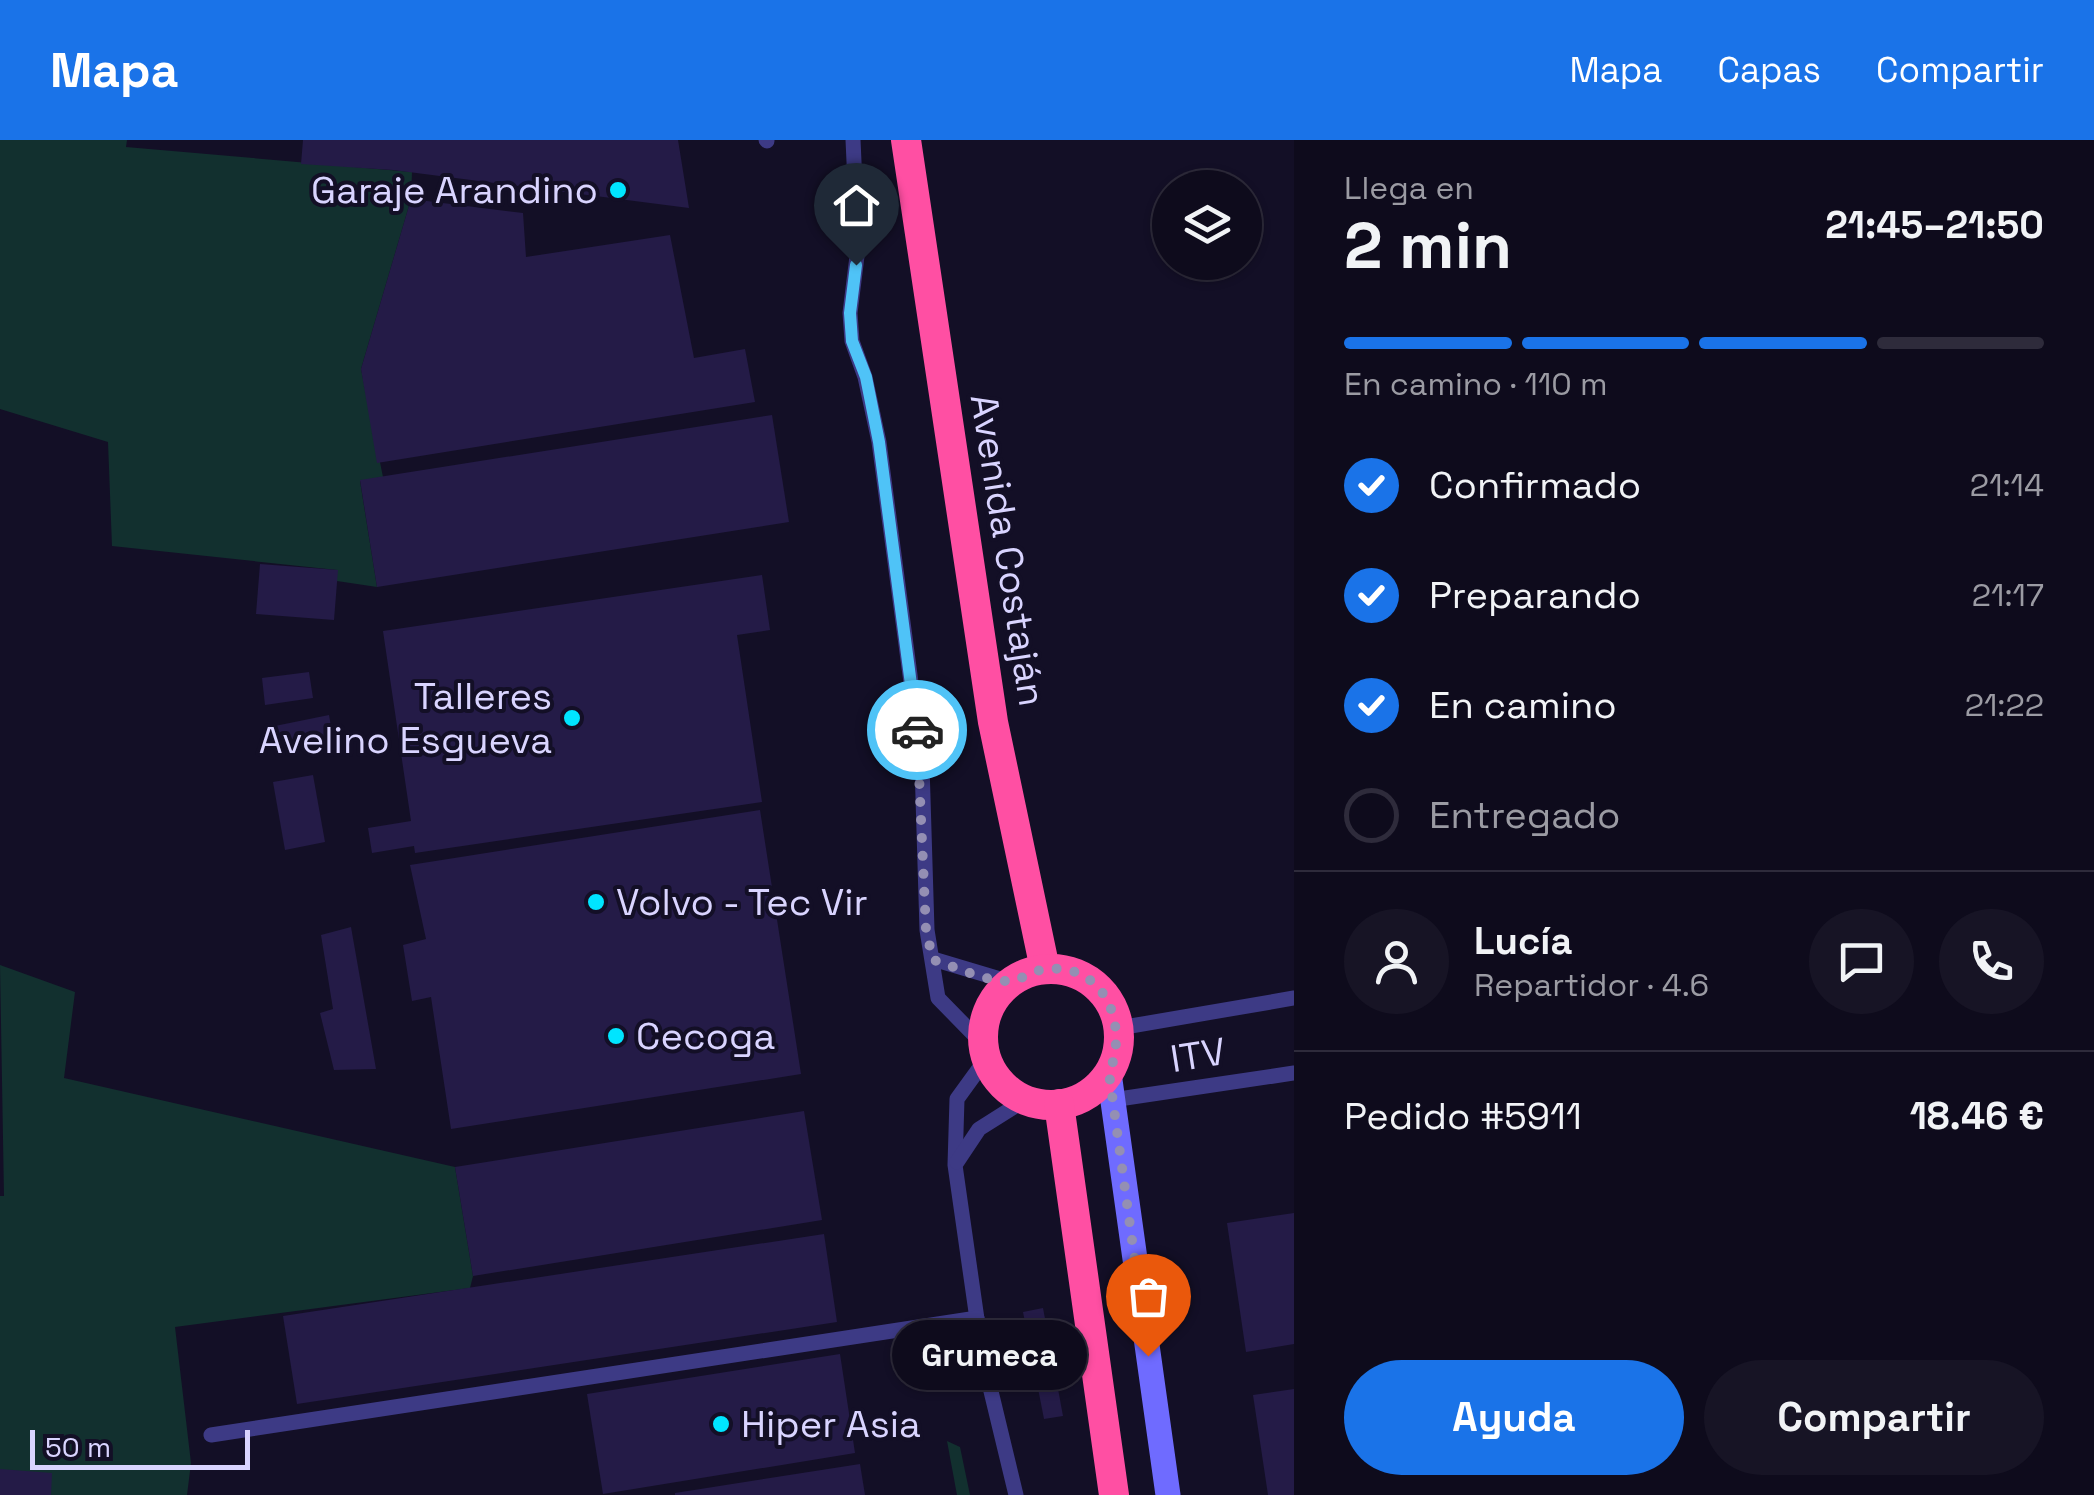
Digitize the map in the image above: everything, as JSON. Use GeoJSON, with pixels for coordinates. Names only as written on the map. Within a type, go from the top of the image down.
{"type":"FeatureCollection","features":[{"type":"Feature","properties":{"kind":"highway","name":"Avenida Costaján"},"geometry":{"type":"LineString","coordinates":[[907,143],[994,722],[1045,969]]}},
{"type":"Feature","properties":{"kind":"highway"},"geometry":{"type":"LineString","coordinates":[[1045,969],[1072,972],[1088,980],[1109,1001],[1119,1028],[1110,1086],[1059,1104],[1025,1100],[1008,1090],[984,1051],[989,1009],[1010,982],[1045,969]]}},
{"type":"Feature","properties":{"kind":"highway"},"geometry":{"type":"LineString","coordinates":[[1059,1104],[1114,1495]]}},
{"type":"Feature","properties":{"kind":"street"},"geometry":{"type":"LineString","coordinates":[[1110,1086],[1168,1495]]}},
{"type":"Feature","properties":{"kind":"lane"},"geometry":{"type":"LineString","coordinates":[[853,140],[858,248],[850,313],[852,341],[866,377],[879,442],[915,712],[925,822],[926,930],[938,998],[984,1051],[957,1100],[955,1165],[977,1318],[1016,1495]]}},
{"type":"Feature","properties":{"kind":"lane"},"geometry":{"type":"LineString","coordinates":[[933,960],[1010,982]]}},
{"type":"Feature","properties":{"kind":"lane","name":"ITV"},"geometry":{"type":"LineString","coordinates":[[1119,1028],[1294,998]]}},
{"type":"Feature","properties":{"kind":"lane","name":"ITV"},"geometry":{"type":"LineString","coordinates":[[1110,1086],[1294,1073]]}},
{"type":"Feature","properties":{"kind":"lane"},"geometry":{"type":"LineString","coordinates":[[955,1165],[980,1129],[1025,1100]]}},
{"type":"Feature","properties":{"kind":"lane"},"geometry":{"type":"LineString","coordinates":[[212,1435],[977,1318]]}},
{"type":"Feature","properties":{"kind":"green space"},"geometry":{"type":"Polygon","coordinates":[[[0,140],[127,140],[126,147],[412,172],[411,199],[361,369],[383,477],[360,481],[377,587],[337,581],[337,570],[112,546],[108,442],[0,409],[0,140]]]}},
{"type":"Feature","properties":{"kind":"green space"},"geometry":{"type":"Polygon","coordinates":[[[0,965],[75,992],[64,1078],[455,1167],[473,1276],[470,1288],[175,1327],[191,1463],[187,1495],[0,1495],[0,1196],[4,1196],[0,965]]]}},
{"type":"Feature","properties":{"kind":"green space"},"geometry":{"type":"Polygon","coordinates":[[[947,1441],[960,1447],[970,1495],[957,1495],[947,1441]]]}},
{"type":"Feature","properties":{"kind":"building","name":"Garaje Arandino"},"geometry":{"type":"Polygon","coordinates":[[[303,140],[678,140],[689,208],[393,170],[301,164],[303,140]]]}},
{"type":"Feature","properties":{"kind":"building"},"geometry":{"type":"Polygon","coordinates":[[[411,199],[523,213],[526,257],[670,235],[694,358],[745,349],[755,402],[377,463],[361,369],[411,199]]]}},
{"type":"Feature","properties":{"kind":"building"},"geometry":{"type":"Polygon","coordinates":[[[772,415],[789,522],[377,587],[360,480],[772,415]]]}},
{"type":"Feature","properties":{"kind":"building"},"geometry":{"type":"Polygon","coordinates":[[[260,564],[338,570],[334,620],[256,614],[260,564]]]}},
{"type":"Feature","properties":{"kind":"building","name":"Talleres Avelino Esgueva"},"geometry":{"type":"Polygon","coordinates":[[[762,575],[770,630],[737,635],[762,802],[415,853],[414,846],[372,853],[368,828],[411,821],[383,631],[762,575]]]}},
{"type":"Feature","properties":{"kind":"building"},"geometry":{"type":"Polygon","coordinates":[[[309,672],[313,698],[265,705],[262,678],[309,672]]]}},
{"type":"Feature","properties":{"kind":"building"},"geometry":{"type":"Polygon","coordinates":[[[329,715],[333,738],[269,750],[265,728],[329,715]]]}},
{"type":"Feature","properties":{"kind":"building"},"geometry":{"type":"Polygon","coordinates":[[[313,775],[325,842],[285,850],[273,782],[313,775]]]}},
{"type":"Feature","properties":{"kind":"building"},"geometry":{"type":"Polygon","coordinates":[[[760,810],[801,1074],[451,1129],[431,997],[412,1001],[403,945],[426,939],[410,865],[760,810]]]}},
{"type":"Feature","properties":{"kind":"building"},"geometry":{"type":"Polygon","coordinates":[[[351,927],[376,1069],[334,1070],[320,1013],[333,1009],[321,935],[351,927]]]}},
{"type":"Feature","properties":{"kind":"building"},"geometry":{"type":"Polygon","coordinates":[[[804,1111],[822,1220],[473,1276],[455,1167],[804,1111]]]}},
{"type":"Feature","properties":{"kind":"building"},"geometry":{"type":"Polygon","coordinates":[[[1294,1213],[1294,1344],[1246,1352],[1227,1223],[1294,1213]]]}},
{"type":"Feature","properties":{"kind":"building"},"geometry":{"type":"Polygon","coordinates":[[[824,1234],[837,1322],[297,1404],[283,1316],[824,1234]]]}},
{"type":"Feature","properties":{"kind":"building"},"geometry":{"type":"Polygon","coordinates":[[[1043,1308],[1063,1416],[1044,1419],[1023,1312],[1043,1308]]]}},
{"type":"Feature","properties":{"kind":"building","name":"Hiper Asia"},"geometry":{"type":"Polygon","coordinates":[[[840,1354],[855,1453],[603,1494],[587,1394],[840,1354]]]}},
{"type":"Feature","properties":{"kind":"building"},"geometry":{"type":"Polygon","coordinates":[[[1294,1389],[1294,1495],[1268,1495],[1253,1395],[1294,1389]]]}},
{"type":"Feature","properties":{"kind":"building"},"geometry":{"type":"Polygon","coordinates":[[[860,1464],[865,1495],[675,1495],[675,1493],[860,1464]]]}},
{"type":"Feature","properties":{"kind":"building"},"geometry":{"type":"Polygon","coordinates":[[[0,1469],[52,1473],[51,1495],[0,1495],[0,1469]]]}},
{"type":"Feature","properties":{"kind":"way so far"},"geometry":{"type":"LineString","coordinates":[[917,730],[925,822],[926,930],[933,960],[1010,982],[1045,969],[1072,972],[1100,989],[1116,1014],[1118,1050],[1109,1073],[1148,1356]]}},
{"type":"Feature","properties":{"kind":"place","name":"Garaje Arandino"},"geometry":{"type":"Point","coordinates":[618,190]}},
{"type":"Feature","properties":{"kind":"place","name":"Talleres Avelino Esgueva"},"geometry":{"type":"Point","coordinates":[572,718]}},
{"type":"Feature","properties":{"kind":"place","name":"Volvo - Tec Vir"},"geometry":{"type":"Point","coordinates":[596,902]}},
{"type":"Feature","properties":{"kind":"place","name":"Cecoga"},"geometry":{"type":"Point","coordinates":[616,1036]}},
{"type":"Feature","properties":{"kind":"place","name":"Grumeca"},"geometry":{"type":"Point","coordinates":[1148,1356]}},
{"type":"Feature","properties":{"kind":"place","name":"Hiper Asia"},"geometry":{"type":"Point","coordinates":[721,1424]}},
{"type":"Feature","properties":{"kind":"route"},"geometry":{"type":"LineString","coordinates":[[856,265],[850,313],[852,341],[866,377],[879,442],[917,730]]}}]}
